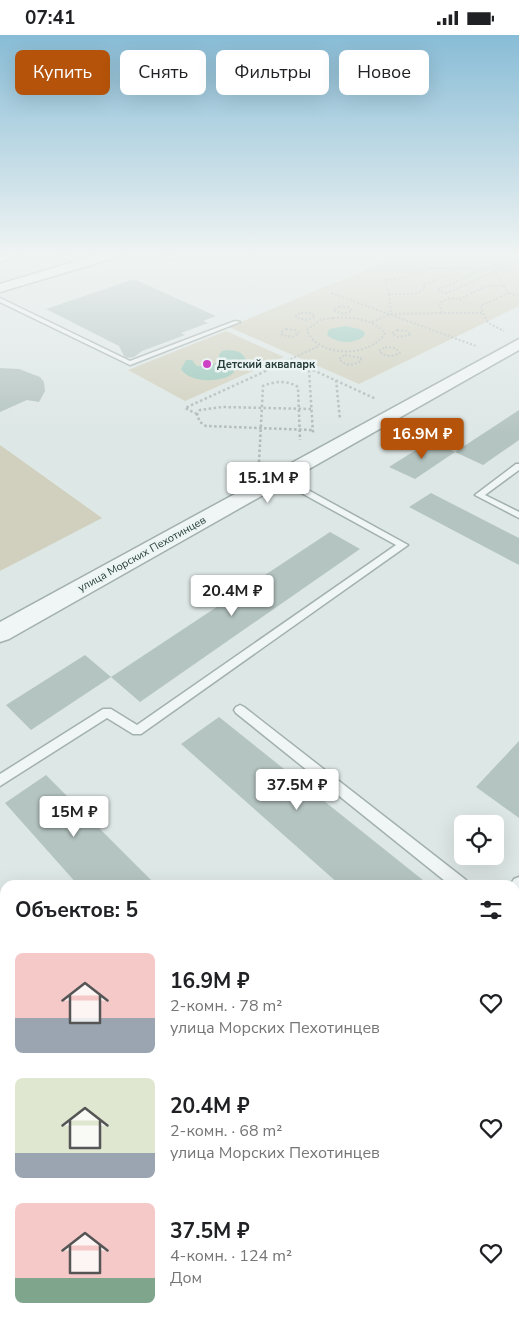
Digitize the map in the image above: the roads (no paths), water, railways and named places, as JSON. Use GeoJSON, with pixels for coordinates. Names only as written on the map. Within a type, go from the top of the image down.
{"type":"FeatureCollection","features":[{"type":"Feature","properties":{"kind":"street","name":"улица Морских Пехотинцев"},"geometry":{"type":"LineString","coordinates":[[0,633],[279,477],[511,338]]}},
{"type":"Feature","properties":{"kind":"lane"},"geometry":{"type":"LineString","coordinates":[[29,313],[130,363],[237,322]]}},
{"type":"Feature","properties":{"kind":"lane"},"geometry":{"type":"LineString","coordinates":[[519,466],[478,495],[519,515]]}},
{"type":"Feature","properties":{"kind":"lane"},"geometry":{"type":"LineString","coordinates":[[0,781],[107,712],[137,731],[403,545],[279,477]]}},
{"type":"Feature","properties":{"kind":"lane"},"geometry":{"type":"LineString","coordinates":[[240,710],[455,880]]}},
{"type":"Feature","properties":{"kind":"place","name":"Детский аквапарк"},"geometry":{"type":"Point","coordinates":[207,364]}}]}
